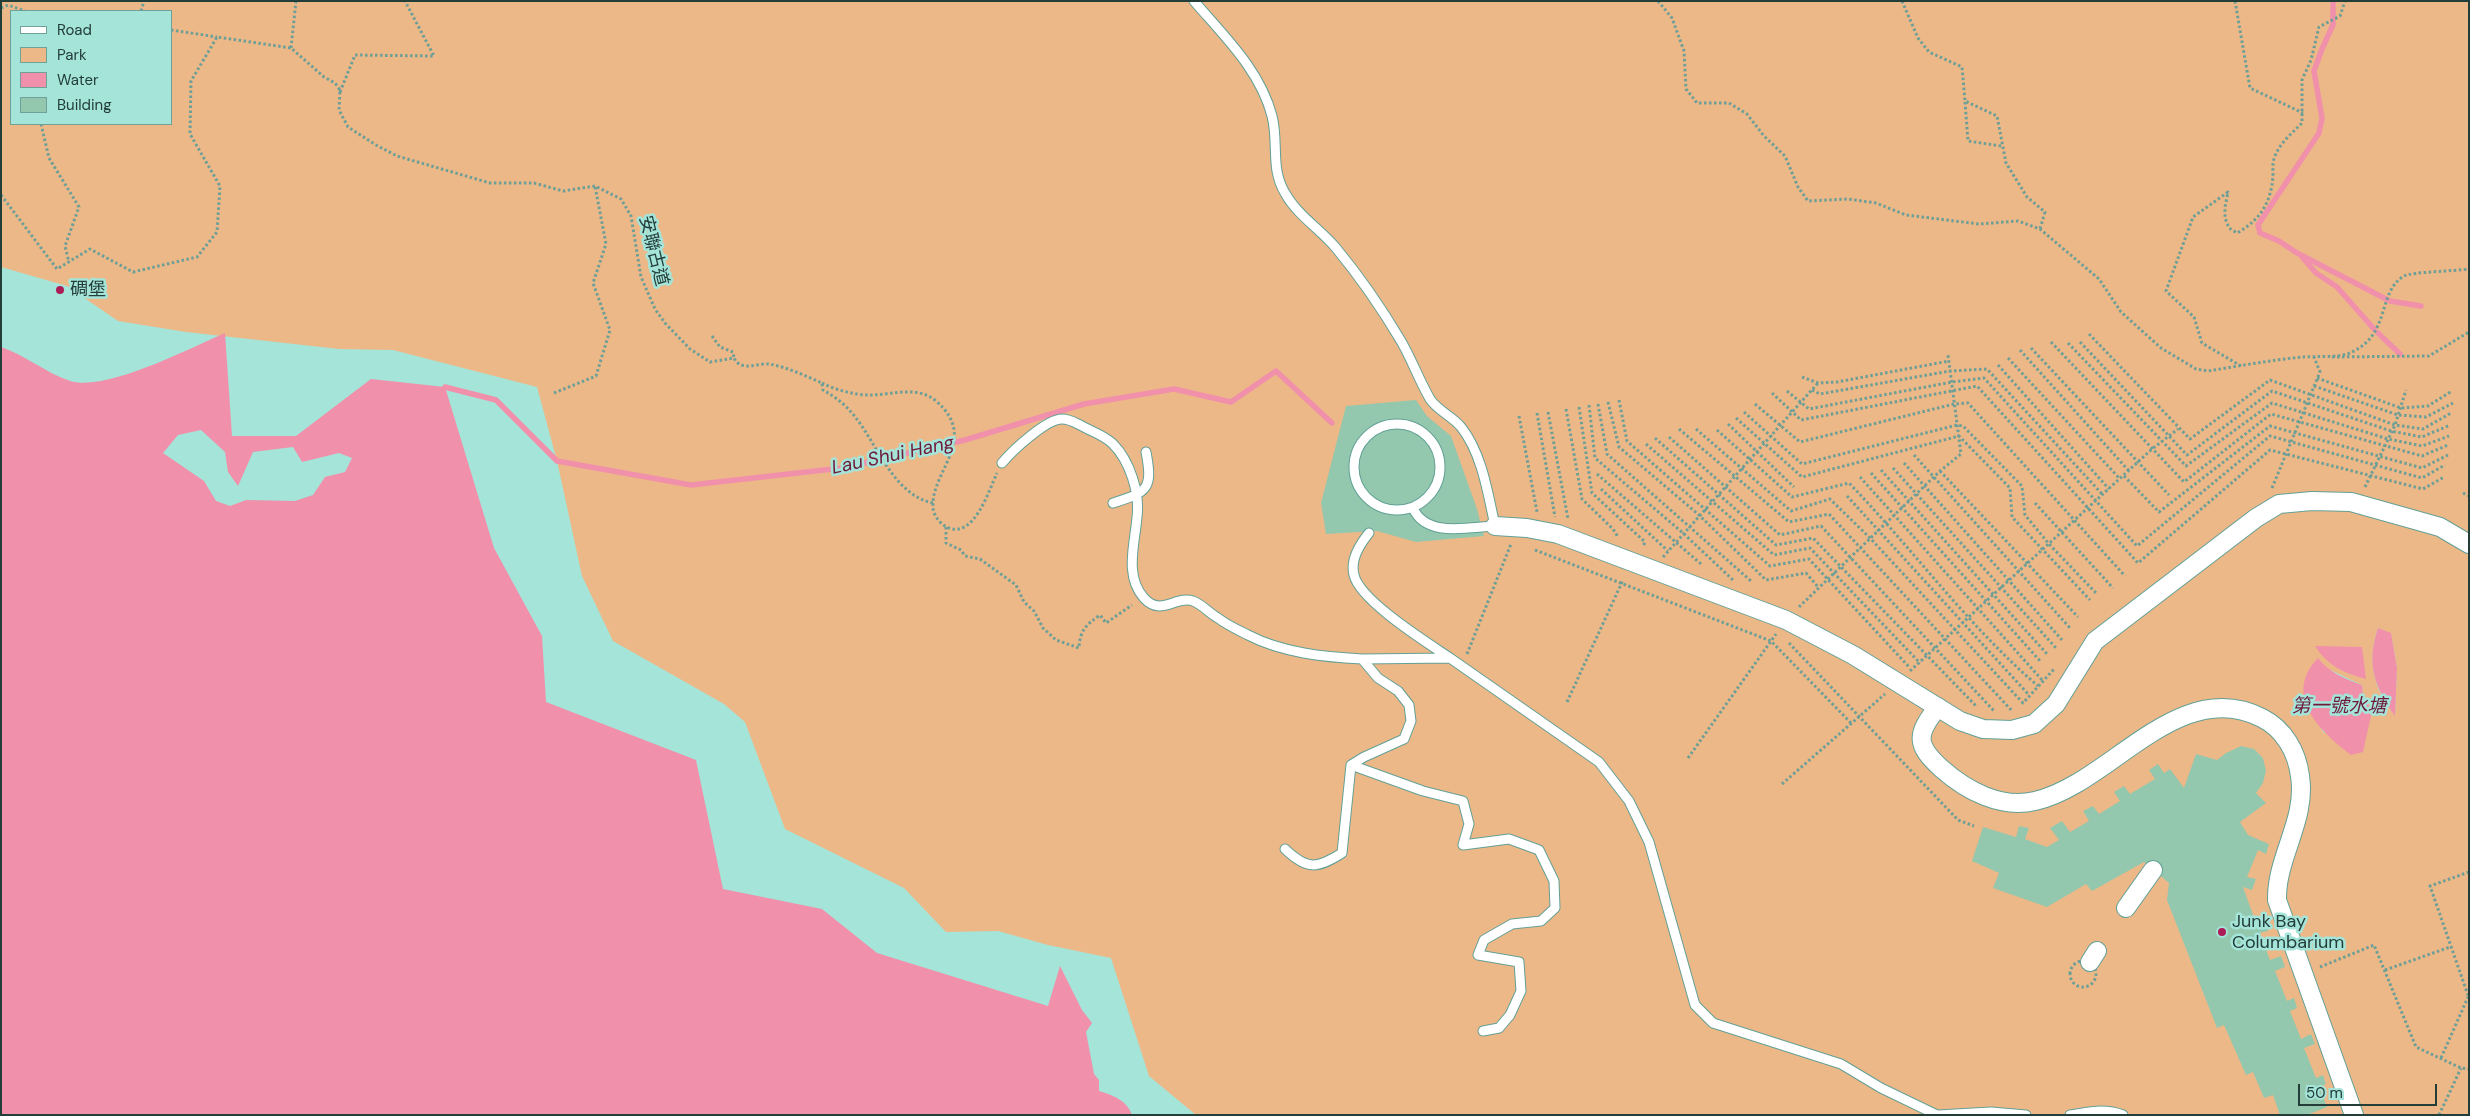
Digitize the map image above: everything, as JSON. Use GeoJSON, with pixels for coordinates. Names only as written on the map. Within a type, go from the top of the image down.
{"type":"FeatureCollection","features":[{"type":"Feature","properties":{"kind":"street"},"geometry":{"type":"LineString","coordinates":[[1495,526],[1540,530],[1640,564],[1905,676],[1938,707],[1960,721],[1983,729],[2012,730],[2034,724],[2056,704],[2095,641],[2256,518],[2279,504],[2312,501],[2357,504],[2440,526],[2469,544]]}},
{"type":"Feature","properties":{"kind":"street"},"geometry":{"type":"LineString","coordinates":[[1938,707],[1924,724],[1921,732],[1923,747],[1932,760],[1952,777],[1976,793],[2000,801],[2014,803],[2035,801],[2057,793],[2171,722],[2192,712],[2214,708],[2235,709],[2256,715],[2274,726],[2293,752],[2301,781],[2298,816],[2277,885],[2277,900],[2354,1115]]}},
{"type":"Feature","properties":{"kind":"street"},"geometry":{"type":"LineString","coordinates":[[2126,908],[2153,870]]}},
{"type":"Feature","properties":{"kind":"lane"},"geometry":{"type":"LineString","coordinates":[[1194,1],[1243,60],[1258,82],[1272,116],[1276,175],[1288,198],[1298,211],[1328,238],[1358,277],[1402,343],[1432,401],[1461,426],[1470,441],[1488,496],[1495,526],[1436,528],[1425,524],[1417,517],[1413,508]]}},
{"type":"Feature","properties":{"kind":"lane"},"geometry":{"type":"LineString","coordinates":[[1002,463],[1010,453],[1050,422],[1061,419],[1070,420],[1112,442],[1120,452],[1137,495],[1137,517],[1133,539],[1132,565],[1143,598],[1154,606],[1167,606],[1188,600],[1251,636],[1288,650],[1324,657],[1362,659],[1450,658]]}},
{"type":"Feature","properties":{"kind":"lane"},"geometry":{"type":"LineString","coordinates":[[1391,424],[1404,424],[1416,428],[1434,446],[1439,458],[1440,471],[1437,484],[1430,495],[1413,508],[1397,511],[1376,505],[1364,495],[1356,482],[1354,461],[1357,450],[1362,441],[1379,428],[1391,424]]}},
{"type":"Feature","properties":{"kind":"lane"},"geometry":{"type":"LineString","coordinates":[[1113,503],[1137,495],[1146,488],[1148,477],[1146,452]]}},
{"type":"Feature","properties":{"kind":"lane"},"geometry":{"type":"LineString","coordinates":[[1369,533],[1356,554],[1354,575],[1365,593],[1403,625],[1599,762],[1629,801],[1648,842],[1695,1005],[1713,1023],[1841,1064],[1881,1088],[1938,1115],[1991,1112],[2026,1115]]}},
{"type":"Feature","properties":{"kind":"lane"},"geometry":{"type":"LineString","coordinates":[[1285,849],[1299,863],[1323,866],[1342,853],[1352,765],[1364,757],[1404,739],[1411,721],[1409,705],[1398,691],[1378,678],[1362,659]]}},
{"type":"Feature","properties":{"kind":"lane"},"geometry":{"type":"LineString","coordinates":[[1352,765],[1423,791],[1463,801],[1470,824],[1463,844],[1509,839],[1539,850],[1554,881],[1555,908],[1541,921],[1512,924],[1484,940],[1478,955],[1519,962],[1521,991],[1510,1015],[1499,1028],[1483,1031]]}},
{"type":"Feature","properties":{"kind":"lane"},"geometry":{"type":"LineString","coordinates":[[2070,1115],[2092,1110],[2123,1115]]}},
{"type":"Feature","properties":{"kind":"path"},"geometry":{"type":"LineString","coordinates":[[291,48],[296,1]]}},
{"type":"Feature","properties":{"kind":"path"},"geometry":{"type":"LineString","coordinates":[[405,1],[434,56],[355,55],[340,94],[339,110],[348,127],[376,146],[397,156],[490,183],[534,183],[564,191],[595,186],[606,244],[593,283],[610,330],[596,376],[554,393]]}},
{"type":"Feature","properties":{"kind":"path"},"geometry":{"type":"LineString","coordinates":[[1658,1],[1672,18],[1684,50],[1686,89],[1697,102],[1729,103],[1748,114],[1764,136],[1785,156],[1798,188],[1808,201],[1848,199],[1876,203],[1906,215],[1979,224],[2018,221],[2040,228],[2099,279],[2121,312],[2161,348],[2196,369],[2208,371],[2301,357],[2351,353],[2369,342],[2382,320],[2389,294],[2395,284],[2406,275],[2450,272],[2469,268]]}},
{"type":"Feature","properties":{"kind":"path"},"geometry":{"type":"LineString","coordinates":[[1902,1],[1918,38],[1928,52],[1962,67],[1968,141],[2001,146]]}},
{"type":"Feature","properties":{"kind":"path"},"geometry":{"type":"LineString","coordinates":[[2235,1],[2250,88],[2303,113]]}},
{"type":"Feature","properties":{"kind":"path"},"geometry":{"type":"LineString","coordinates":[[2241,366],[2202,343],[2194,318],[2166,291],[2193,217],[2209,204],[2228,192],[2225,218],[2228,228],[2237,233],[2252,225],[2262,215],[2268,200],[2274,157],[2280,145],[2302,123],[2302,80],[2311,60],[2319,27],[2340,16],[2344,1]]}},
{"type":"Feature","properties":{"kind":"path"},"geometry":{"type":"LineString","coordinates":[[1,8],[8,5],[22,10]]}},
{"type":"Feature","properties":{"kind":"path"},"geometry":{"type":"LineString","coordinates":[[172,30],[291,48],[324,77],[336,83],[340,94]]}},
{"type":"Feature","properties":{"kind":"path"},"geometry":{"type":"LineString","coordinates":[[1,194],[58,270],[90,249],[133,272],[197,256],[217,232],[220,186],[190,134],[191,81],[217,38]]}},
{"type":"Feature","properties":{"kind":"path"},"geometry":{"type":"LineString","coordinates":[[1966,102],[1997,116],[2001,146],[2006,164],[2027,197],[2045,212],[2040,228]]}},
{"type":"Feature","properties":{"kind":"path"},"geometry":{"type":"LineString","coordinates":[[41,125],[49,158],[79,207],[65,246],[69,262]]}},
{"type":"Feature","properties":{"kind":"path","name":"安聯古道"},"geometry":{"type":"LineString","coordinates":[[595,186],[621,199],[632,216],[641,277],[655,309],[665,323],[690,349],[710,362],[734,358],[742,366],[771,364],[822,383],[823,390],[834,396],[856,418],[888,467],[902,484],[922,501],[932,503]]}},
{"type":"Feature","properties":{"kind":"path"},"geometry":{"type":"LineString","coordinates":[[2301,357],[2429,356],[2469,332]]}},
{"type":"Feature","properties":{"kind":"path"},"geometry":{"type":"LineString","coordinates":[[2090,334],[2190,439],[2270,380],[2395,424],[2423,429],[2451,413]]}},
{"type":"Feature","properties":{"kind":"path"},"geometry":{"type":"LineString","coordinates":[[712,336],[720,346],[732,352],[734,358]]}},
{"type":"Feature","properties":{"kind":"path"},"geometry":{"type":"LineString","coordinates":[[2051,342],[2184,482],[2271,414],[2384,447],[2422,456],[2448,445]]}},
{"type":"Feature","properties":{"kind":"path"},"geometry":{"type":"LineString","coordinates":[[2080,342],[2187,454],[2272,392],[2391,431],[2422,437],[2450,425]]}},
{"type":"Feature","properties":{"kind":"path"},"geometry":{"type":"LineString","coordinates":[[2068,343],[2186,466],[2272,403],[2388,439],[2422,446],[2449,436]]}},
{"type":"Feature","properties":{"kind":"path"},"geometry":{"type":"LineString","coordinates":[[2032,348],[2169,495]]}},
{"type":"Feature","properties":{"kind":"path"},"geometry":{"type":"LineString","coordinates":[[2020,350],[2129,471]]}},
{"type":"Feature","properties":{"kind":"path"},"geometry":{"type":"LineString","coordinates":[[1688,758],[1782,625],[1915,494],[1961,454],[1948,355]]}},
{"type":"Feature","properties":{"kind":"path"},"geometry":{"type":"LineString","coordinates":[[2256,518],[2269,496],[2293,432],[2320,372],[2314,357]]}},
{"type":"Feature","properties":{"kind":"path"},"geometry":{"type":"LineString","coordinates":[[2008,358],[2120,479]]}},
{"type":"Feature","properties":{"kind":"path"},"geometry":{"type":"LineString","coordinates":[[1802,377],[1818,384],[1949,361]]}},
{"type":"Feature","properties":{"kind":"path"},"geometry":{"type":"LineString","coordinates":[[1998,365],[2109,489]]}},
{"type":"Feature","properties":{"kind":"path"},"geometry":{"type":"LineString","coordinates":[[1812,390],[1820,394],[1950,371],[1987,369],[2102,495]]}},
{"type":"Feature","properties":{"kind":"path"},"geometry":{"type":"LineString","coordinates":[[1787,391],[1809,409],[1952,382],[1984,378],[2137,546],[2270,436],[2422,478],[2445,465]]}},
{"type":"Feature","properties":{"kind":"path"},"geometry":{"type":"LineString","coordinates":[[2317,378],[2401,408],[2428,406],[2452,391]]}},
{"type":"Feature","properties":{"kind":"path"},"geometry":{"type":"LineString","coordinates":[[822,383],[847,392],[868,395],[907,391],[923,394],[936,401],[944,410],[953,433],[952,454],[934,493],[932,503],[934,514],[946,527],[956,529],[973,521],[1002,463]]}},
{"type":"Feature","properties":{"kind":"path"},"geometry":{"type":"LineString","coordinates":[[1567,702],[1622,582],[1640,564],[1668,550],[1818,384]]}},
{"type":"Feature","properties":{"kind":"path"},"geometry":{"type":"LineString","coordinates":[[1772,393],[1801,420],[1977,386],[2138,563],[2270,450],[2371,474],[2423,489],[2444,477]]}},
{"type":"Feature","properties":{"kind":"path"},"geometry":{"type":"LineString","coordinates":[[2314,386],[2398,415],[2426,417],[2452,402]]}},
{"type":"Feature","properties":{"kind":"path"},"geometry":{"type":"LineString","coordinates":[[2357,504],[2395,424],[2406,390]]}},
{"type":"Feature","properties":{"kind":"path"},"geometry":{"type":"LineString","coordinates":[[1618,400],[1627,440],[1770,566],[1809,559],[1828,579],[1905,676]]}},
{"type":"Feature","properties":{"kind":"path"},"geometry":{"type":"LineString","coordinates":[[1608,402],[1619,446],[1699,515],[1766,580],[1806,573],[1819,588]]}},
{"type":"Feature","properties":{"kind":"path"},"geometry":{"type":"LineString","coordinates":[[1755,404],[1800,442],[1954,404],[1968,403],[2125,576]]}},
{"type":"Feature","properties":{"kind":"path"},"geometry":{"type":"LineString","coordinates":[[1598,404],[1607,454],[1751,581]]}},
{"type":"Feature","properties":{"kind":"path"},"geometry":{"type":"LineString","coordinates":[[1589,405],[1595,458],[1683,533],[1733,580]]}},
{"type":"Feature","properties":{"kind":"path"},"geometry":{"type":"LineString","coordinates":[[1579,407],[1592,493],[1645,542],[1640,564]]}},
{"type":"Feature","properties":{"kind":"path"},"geometry":{"type":"LineString","coordinates":[[1566,409],[1582,499],[1613,529],[1640,564]]}},
{"type":"Feature","properties":{"kind":"path"},"geometry":{"type":"LineString","coordinates":[[1548,412],[1565,537]]}},
{"type":"Feature","properties":{"kind":"path"},"geometry":{"type":"LineString","coordinates":[[1744,412],[1769,437],[1802,464],[1957,425],[1963,426],[2022,486],[2025,515],[2049,544],[2096,593]]}},
{"type":"Feature","properties":{"kind":"path"},"geometry":{"type":"LineString","coordinates":[[1537,413],[1565,537]]}},
{"type":"Feature","properties":{"kind":"path"},"geometry":{"type":"LineString","coordinates":[[1519,416],[1540,530]]}},
{"type":"Feature","properties":{"kind":"path"},"geometry":{"type":"LineString","coordinates":[[1736,418],[1802,477],[1959,436]]}},
{"type":"Feature","properties":{"kind":"path"},"geometry":{"type":"LineString","coordinates":[[1728,424],[1794,488]]}},
{"type":"Feature","properties":{"kind":"path"},"geometry":{"type":"LineString","coordinates":[[2124,476],[2159,512],[2270,426],[2422,468],[2448,454]]}},
{"type":"Feature","properties":{"kind":"path"},"geometry":{"type":"LineString","coordinates":[[1782,784],[1920,663],[2152,449],[2178,428]]}},
{"type":"Feature","properties":{"kind":"path"},"geometry":{"type":"LineString","coordinates":[[1679,429],[1789,522],[1830,514],[2018,718]]}},
{"type":"Feature","properties":{"kind":"path"},"geometry":{"type":"LineString","coordinates":[[1696,429],[1791,510],[1830,500],[1870,538],[2022,703],[2062,662]]}},
{"type":"Feature","properties":{"kind":"path"},"geometry":{"type":"LineString","coordinates":[[1717,430],[1748,460],[1792,497],[1849,483],[1887,522],[1969,617],[2038,686]]}},
{"type":"Feature","properties":{"kind":"path"},"geometry":{"type":"LineString","coordinates":[[1959,436],[2010,488],[2012,517],[2090,600]]}},
{"type":"Feature","properties":{"kind":"path"},"geometry":{"type":"LineString","coordinates":[[1669,437],[1726,485],[1780,535],[1821,526],[2002,719]]}},
{"type":"Feature","properties":{"kind":"path"},"geometry":{"type":"LineString","coordinates":[[1655,438],[1776,545],[1813,538],[1978,708]]}},
{"type":"Feature","properties":{"kind":"path"},"geometry":{"type":"LineString","coordinates":[[1646,444],[1774,555],[1810,548],[1920,663]]}},
{"type":"Feature","properties":{"kind":"path"},"geometry":{"type":"LineString","coordinates":[[1914,455],[2070,628]]}},
{"type":"Feature","properties":{"kind":"path"},"geometry":{"type":"LineString","coordinates":[[1904,463],[2062,640]]}},
{"type":"Feature","properties":{"kind":"path"},"geometry":{"type":"LineString","coordinates":[[1894,468],[1915,494],[2056,648]]}},
{"type":"Feature","properties":{"kind":"path"},"geometry":{"type":"LineString","coordinates":[[1881,470],[2047,654]]}},
{"type":"Feature","properties":{"kind":"path"},"geometry":{"type":"LineString","coordinates":[[1940,471],[2078,617]]}},
{"type":"Feature","properties":{"kind":"path"},"geometry":{"type":"LineString","coordinates":[[1871,473],[2041,662]]}},
{"type":"Feature","properties":{"kind":"path"},"geometry":{"type":"LineString","coordinates":[[1597,474],[1701,564]]}},
{"type":"Feature","properties":{"kind":"path"},"geometry":{"type":"LineString","coordinates":[[1860,477],[2043,681]]}},
{"type":"Feature","properties":{"kind":"path"},"geometry":{"type":"LineString","coordinates":[[1601,489],[1668,550]]}},
{"type":"Feature","properties":{"kind":"path"},"geometry":{"type":"LineString","coordinates":[[2463,493],[2469,496]]}},
{"type":"Feature","properties":{"kind":"path"},"geometry":{"type":"LineString","coordinates":[[1847,496],[1962,624],[2029,695]]}},
{"type":"Feature","properties":{"kind":"path"},"geometry":{"type":"LineString","coordinates":[[2035,504],[2113,588]]}},
{"type":"Feature","properties":{"kind":"path"},"geometry":{"type":"LineString","coordinates":[[946,527],[946,543],[961,550],[965,556],[980,559],[1016,585],[1024,602],[1034,611],[1043,628],[1056,640],[1067,645],[1079,648],[1080,634],[1085,625],[1100,614],[1106,623],[1143,598]]}},
{"type":"Feature","properties":{"kind":"path"},"geometry":{"type":"LineString","coordinates":[[1467,656],[1512,543]]}},
{"type":"Feature","properties":{"kind":"path"},"geometry":{"type":"LineString","coordinates":[[1535,550],[1771,641],[1851,723]]}},
{"type":"Feature","properties":{"kind":"path"},"geometry":{"type":"LineString","coordinates":[[1769,627],[1782,625]]}},
{"type":"Feature","properties":{"kind":"path"},"geometry":{"type":"LineString","coordinates":[[1782,625],[1859,717],[1958,820],[1974,826]]}},
{"type":"Feature","properties":{"kind":"path"},"geometry":{"type":"LineString","coordinates":[[2441,1058],[2468,997],[2430,886],[2469,872]]}},
{"type":"Feature","properties":{"kind":"path"},"geometry":{"type":"LineString","coordinates":[[2303,974],[2374,945],[2416,1046],[2461,1068],[2469,1069]]}},
{"type":"Feature","properties":{"kind":"path"},"geometry":{"type":"LineString","coordinates":[[2385,970],[2450,947]]}},
{"type":"Feature","properties":{"kind":"path"},"geometry":{"type":"LineString","coordinates":[[2439,1115],[2461,1068]]}},
{"type":"Feature","properties":{"kind":"green space"},"geometry":{"type":"Polygon","coordinates":[[[1,1],[2469,1],[2469,1115],[1196,1115],[1149,1076],[1111,958],[1048,945],[998,931],[946,932],[904,888],[785,829],[745,722],[724,704],[613,641],[582,576],[557,461],[537,387],[393,350],[339,349],[186,332],[118,321],[67,286],[1,267],[1,1]],[[2378,628],[2373,652],[2374,674],[2382,695],[2395,715],[2397,668],[2391,634],[2378,628]],[[2318,659],[2306,703],[2324,733],[2372,711],[2363,696],[2362,685],[2326,668],[2318,659]]]}},
{"type":"Feature","properties":{"kind":"water"},"geometry":{"type":"Polygon","coordinates":[[[225,333],[232,436],[296,436],[371,379],[445,387],[494,548],[542,636],[546,702],[696,760],[723,889],[822,909],[877,953],[1048,1006],[1060,966],[1082,1010],[1092,1023],[1086,1032],[1094,1074],[1099,1080],[1099,1091],[1114,1096],[1123,1102],[1127,1105],[1132,1115],[1,1115],[1,347],[61,378],[86,383],[126,375],[170,358],[225,333]],[[201,430],[178,435],[163,453],[204,481],[216,501],[230,506],[246,500],[295,501],[313,495],[325,477],[345,472],[352,458],[339,453],[302,462],[293,447],[253,452],[238,486],[228,472],[225,452],[201,430]]]}},
{"type":"Feature","properties":{"kind":"water","name":"第一號水塘"},"geometry":{"type":"Polygon","coordinates":[[[2378,628],[2391,633],[2397,668],[2395,716],[2382,695],[2374,674],[2374,641],[2378,628]]]}},
{"type":"Feature","properties":{"kind":"water","name":"第一號水塘"},"geometry":{"type":"Polygon","coordinates":[[[2315,646],[2362,647],[2366,679],[2336,667],[2315,646]]]}},
{"type":"Feature","properties":{"kind":"water","name":"第一號水塘"},"geometry":{"type":"Polygon","coordinates":[[[2318,658],[2338,675],[2362,685],[2363,696],[2372,711],[2363,752],[2351,755],[2317,724],[2309,712],[2304,699],[2304,686],[2308,672],[2318,658]]]}},
{"type":"Feature","properties":{"kind":"building"},"geometry":{"type":"Polygon","coordinates":[[[1416,400],[1427,416],[1451,436],[1477,509],[1484,536],[1416,542],[1377,531],[1326,534],[1321,503],[1346,406],[1416,400]]]}},
{"type":"Feature","properties":{"kind":"building","name":"Junk Bay Columbarium"},"geometry":{"type":"Polygon","coordinates":[[[2241,746],[2254,749],[2263,758],[2266,771],[2263,783],[2256,793],[2266,803],[2240,822],[2248,835],[2269,844],[2266,854],[2258,850],[2247,877],[2256,879],[2252,890],[2243,887],[2256,923],[2264,920],[2268,931],[2260,933],[2270,960],[2281,956],[2285,967],[2275,971],[2287,1001],[2294,998],[2297,1008],[2290,1011],[2301,1039],[2311,1034],[2315,1044],[2304,1048],[2316,1078],[2323,1075],[2326,1084],[2319,1087],[2327,1107],[2307,1115],[2280,1115],[2273,1095],[2264,1098],[2253,1072],[2246,1075],[2224,1025],[2217,1028],[2167,900],[2169,883],[2144,862],[2092,891],[2086,884],[2047,907],[1993,888],[1999,873],[1972,861],[1983,827],[2016,837],[2019,826],[2029,828],[2025,839],[2047,847],[2059,840],[2050,828],[2062,821],[2070,832],[2089,821],[2083,811],[2093,806],[2099,814],[2120,801],[2114,792],[2124,786],[2130,794],[2155,779],[2149,770],[2158,764],[2164,773],[2170,769],[2184,788],[2196,754],[2217,760],[2226,753],[2241,746]]]}},
{"type":"Feature","properties":{"kind":"waterway"},"geometry":{"type":"LineString","coordinates":[[2333,1],[2333,25],[2314,71],[2322,118],[2319,133],[2258,225],[2260,233],[2279,241],[2297,253],[2386,299]]}},
{"type":"Feature","properties":{"kind":"waterway"},"geometry":{"type":"LineString","coordinates":[[2302,257],[2316,273],[2337,287],[2374,329]]}},
{"type":"Feature","properties":{"kind":"waterway"},"geometry":{"type":"LineString","coordinates":[[2390,301],[2421,306]]}},
{"type":"Feature","properties":{"kind":"waterway"},"geometry":{"type":"LineString","coordinates":[[2378,333],[2400,354]]}},
{"type":"Feature","properties":{"kind":"waterway","name":"Lau Shui Hang"},"geometry":{"type":"LineString","coordinates":[[445,387],[496,400],[557,461],[691,485],[842,468],[965,440],[1084,404],[1174,389],[1231,402],[1276,371],[1332,423]]}},
{"type":"Feature","properties":{"kind":"place","name":"碉堡"},"geometry":{"type":"Point","coordinates":[60,290]}},
{"type":"Feature","properties":{"kind":"place","name":"Junk Bay Columbarium"},"geometry":{"type":"Point","coordinates":[2222,932]}}]}
